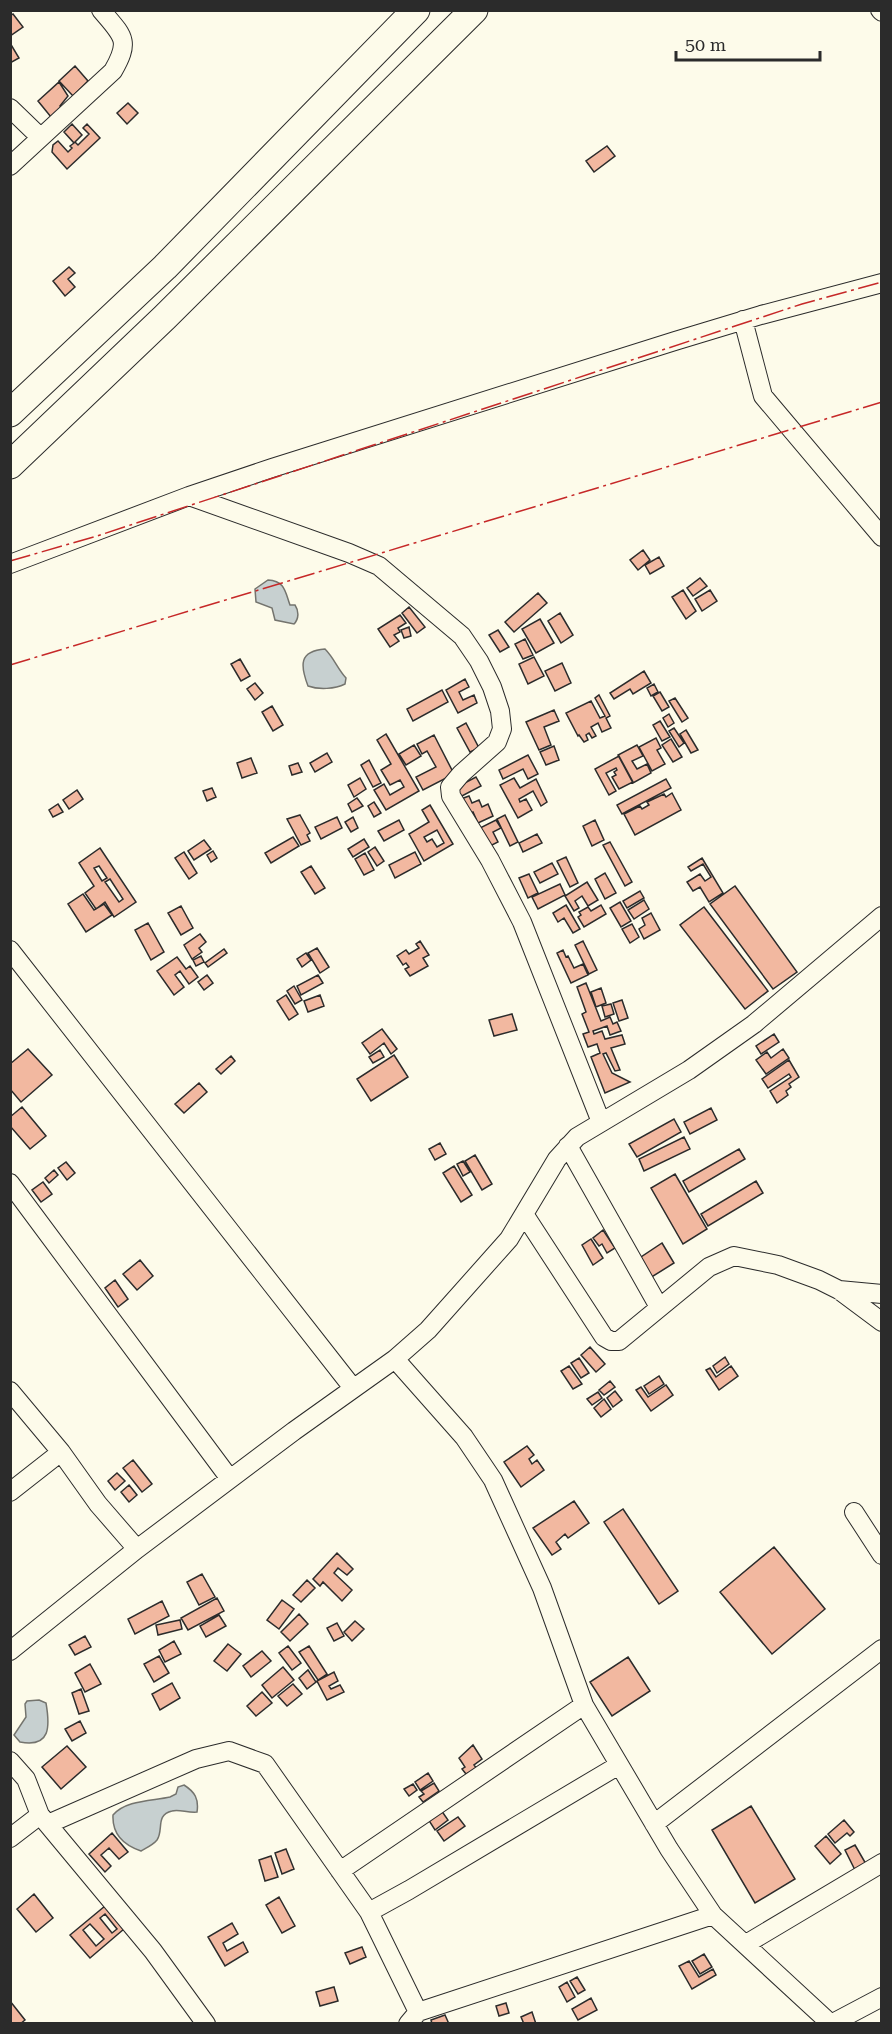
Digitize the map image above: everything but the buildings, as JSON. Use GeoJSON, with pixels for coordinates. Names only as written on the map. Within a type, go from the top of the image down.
{"type":"FeatureCollection","features":[{"type":"Feature","properties":{"kind":"main road"},"geometry":{"type":"LineString","coordinates":[[10,413],[165,267],[416,10]]}},
{"type":"Feature","properties":{"kind":"main road"},"geometry":{"type":"LineString","coordinates":[[10,465],[165,317],[474,10]]}},
{"type":"Feature","properties":{"kind":"street"},"geometry":{"type":"LineString","coordinates":[[10,166],[113,71],[123,55],[124,42],[117,29],[101,10]]}},
{"type":"Feature","properties":{"kind":"street"},"geometry":{"type":"LineString","coordinates":[[10,108],[40,137]]}},
{"type":"Feature","properties":{"kind":"street"},"geometry":{"type":"LineString","coordinates":[[10,564],[189,495],[283,464],[743,320],[882,283]]}},
{"type":"Feature","properties":{"kind":"street"},"geometry":{"type":"LineString","coordinates":[[743,320],[763,396],[882,537]]}},
{"type":"Feature","properties":{"kind":"street"},"geometry":{"type":"LineString","coordinates":[[189,495],[379,566],[462,636],[479,661],[500,711],[501,729],[497,741],[450,787],[451,796],[490,861],[522,922],[601,1122]]}},
{"type":"Feature","properties":{"kind":"street"},"geometry":{"type":"LineString","coordinates":[[10,1651],[137,1549],[395,1359],[428,1330],[509,1239],[557,1159],[577,1137],[689,1070],[754,1024],[882,916]]}},
{"type":"Feature","properties":{"kind":"street"},"geometry":{"type":"LineString","coordinates":[[10,950],[353,1388]]}},
{"type":"Feature","properties":{"kind":"street"},"geometry":{"type":"LineString","coordinates":[[568,1146],[659,1307]]}},
{"type":"Feature","properties":{"kind":"street"},"geometry":{"type":"LineString","coordinates":[[10,1183],[230,1479]]}},
{"type":"Feature","properties":{"kind":"street"},"geometry":{"type":"LineString","coordinates":[[524,1214],[604,1337],[611,1341],[619,1341],[709,1267],[734,1256],[778,1265],[819,1280],[839,1290],[882,1322]]}},
{"type":"Feature","properties":{"kind":"street"},"geometry":{"type":"LineString","coordinates":[[839,1290],[882,1294]]}},
{"type":"Feature","properties":{"kind":"street"},"geometry":{"type":"LineString","coordinates":[[395,1359],[464,1437],[493,1480],[542,1588],[584,1706],[654,1824],[713,1915],[831,2024],[882,1997]]}},
{"type":"Feature","properties":{"kind":"street"},"geometry":{"type":"LineString","coordinates":[[10,1391],[61,1452],[98,1504],[137,1549]]}},
{"type":"Feature","properties":{"kind":"street"},"geometry":{"type":"LineString","coordinates":[[10,1492],[61,1452]]}},
{"type":"Feature","properties":{"kind":"street"},"geometry":{"type":"LineString","coordinates":[[854,1512],[882,1555]]}},
{"type":"Feature","properties":{"kind":"street"},"geometry":{"type":"LineString","coordinates":[[654,1824],[882,1649]]}},
{"type":"Feature","properties":{"kind":"street"},"geometry":{"type":"LineString","coordinates":[[340,1871],[584,1706]]}},
{"type":"Feature","properties":{"kind":"street"},"geometry":{"type":"LineString","coordinates":[[10,1838],[44,1820],[196,1759],[229,1751],[265,1764],[369,1912],[413,2018],[713,1915]]}},
{"type":"Feature","properties":{"kind":"street"},"geometry":{"type":"LineString","coordinates":[[10,1761],[26,1779],[44,1820],[153,1951],[206,2024]]}},
{"type":"Feature","properties":{"kind":"street"},"geometry":{"type":"LineString","coordinates":[[369,1912],[619,1765]]}},
{"type":"Feature","properties":{"kind":"street"},"geometry":{"type":"LineString","coordinates":[[746,1944],[882,1863]]}},
{"type":"Feature","properties":{"kind":"shaded area"},"geometry":{"type":"Polygon","coordinates":[[[268,580],[278,582],[285,591],[290,605],[295,605],[298,615],[294,624],[275,620],[272,608],[256,602],[255,589],[268,580]]]}},
{"type":"Feature","properties":{"kind":"shaded area"},"geometry":{"type":"Polygon","coordinates":[[[325,649],[346,678],[345,684],[327,688],[308,686],[303,666],[304,660],[310,653],[325,649]]]}},
{"type":"Feature","properties":{"kind":"shaded area"},"geometry":{"type":"Polygon","coordinates":[[[39,1700],[46,1703],[48,1727],[46,1733],[38,1742],[20,1742],[14,1735],[26,1717],[25,1704],[27,1701],[39,1700]]]}},
{"type":"Feature","properties":{"kind":"shaded area"},"geometry":{"type":"Polygon","coordinates":[[[184,1785],[195,1796],[197,1812],[167,1813],[163,1816],[157,1840],[141,1851],[129,1846],[120,1838],[113,1822],[113,1815],[118,1810],[140,1802],[170,1797],[176,1794],[178,1787],[184,1785]]]}},
{"type":"Feature","properties":{"kind":"power"},"geometry":{"type":"LineString","coordinates":[[10,561],[97,536],[802,304],[882,282]]}},
{"type":"Feature","properties":{"kind":"power"},"geometry":{"type":"LineString","coordinates":[[10,665],[882,402]]}}]}
